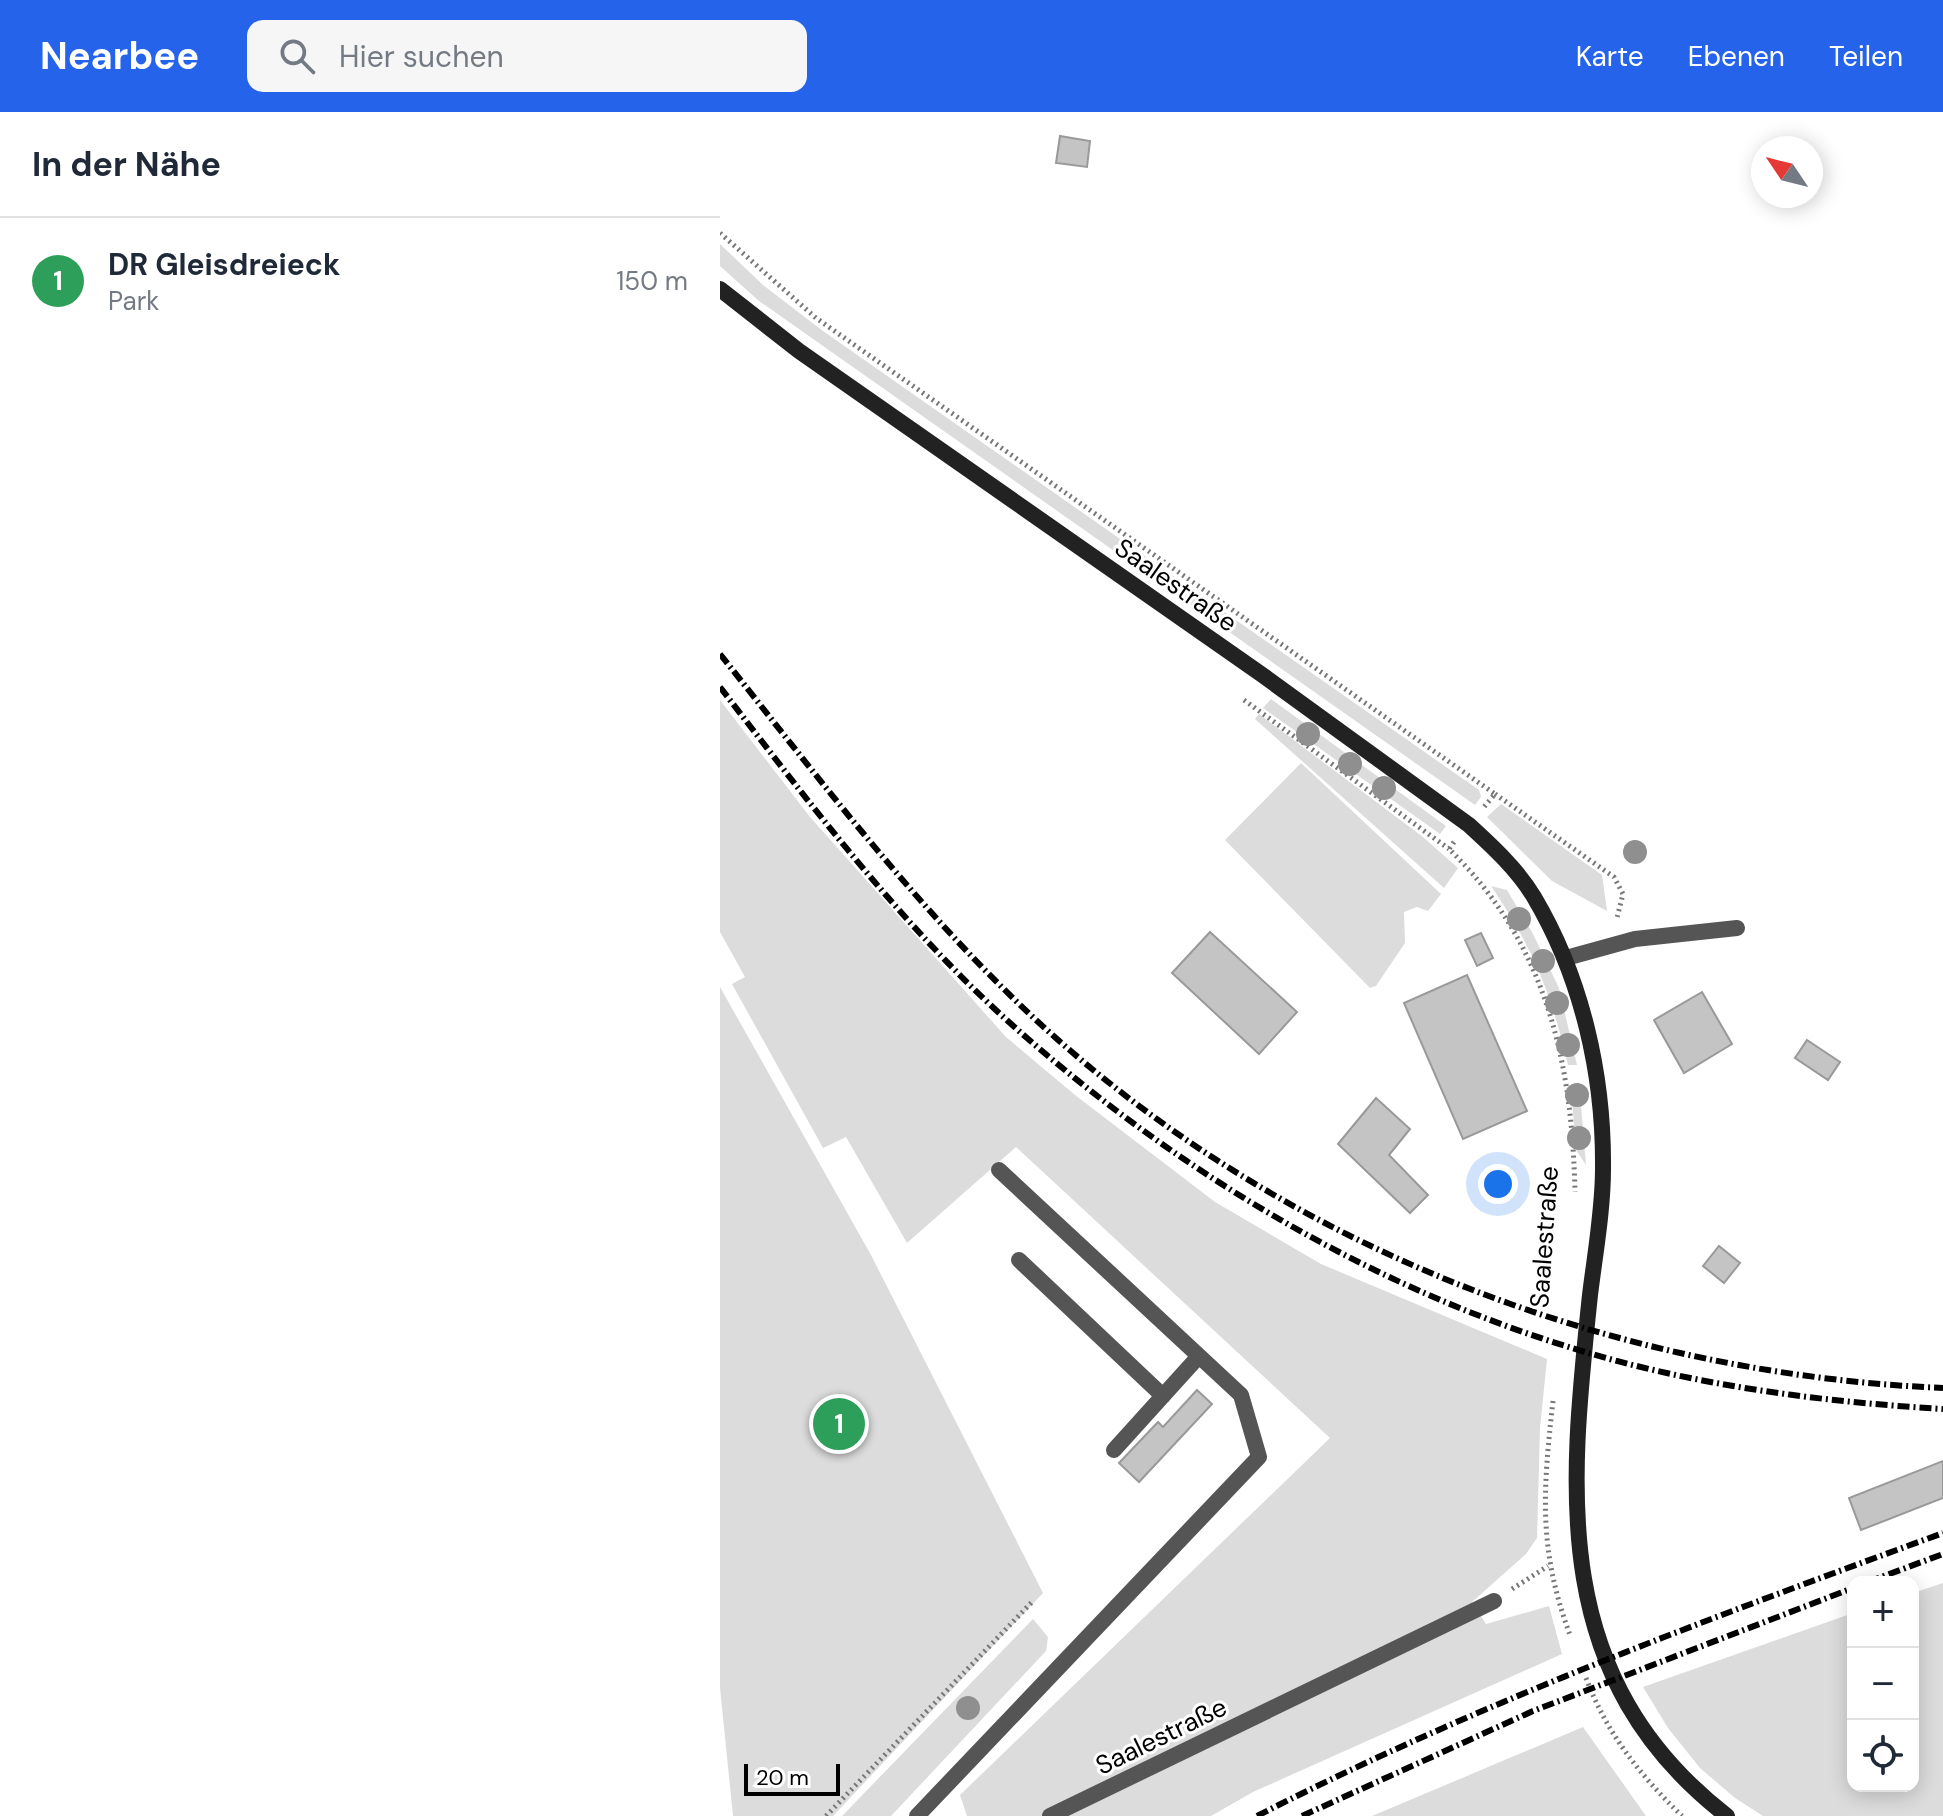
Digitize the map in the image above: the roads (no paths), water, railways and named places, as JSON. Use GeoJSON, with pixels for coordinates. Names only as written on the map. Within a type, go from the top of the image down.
{"type":"FeatureCollection","features":[{"type":"Feature","properties":{"kind":"main road","name":"Saalestraße"},"geometry":{"type":"LineString","coordinates":[[720,289],[799,351],[1261,674],[1469,825],[1533,894],[1566,958],[1597,1069],[1603,1170],[1576,1429],[1575,1514],[1586,1596],[1597,1634],[1620,1689],[1656,1743],[1686,1780],[1727,1816]]}},
{"type":"Feature","properties":{"kind":"street"},"geometry":{"type":"LineString","coordinates":[[1566,958],[1635,939],[1737,928]]}},
{"type":"Feature","properties":{"kind":"street"},"geometry":{"type":"LineString","coordinates":[[917,1816],[1259,1457],[1241,1395],[999,1170]]}},
{"type":"Feature","properties":{"kind":"street"},"geometry":{"type":"LineString","coordinates":[[1019,1260],[1163,1396]]}},
{"type":"Feature","properties":{"kind":"street"},"geometry":{"type":"LineString","coordinates":[[1114,1450],[1199,1356]]}},
{"type":"Feature","properties":{"kind":"street","name":"Saalestraße"},"geometry":{"type":"LineString","coordinates":[[1050,1816],[1494,1601]]}},
{"type":"Feature","properties":{"kind":"railway"},"geometry":{"type":"LineString","coordinates":[[720,654],[871,843],[993,978],[1036,1020],[1132,1100],[1235,1171],[1343,1233],[1457,1284],[1575,1325],[1696,1357],[1819,1377],[1943,1388]]}},
{"type":"Feature","properties":{"kind":"railway"},"geometry":{"type":"LineString","coordinates":[[720,687],[903,915],[984,999],[1090,1090],[1155,1139],[1293,1227],[1439,1299],[1515,1329],[1592,1354],[1678,1376],[1766,1391],[1943,1409]]}},
{"type":"Feature","properties":{"kind":"railway"},"geometry":{"type":"LineString","coordinates":[[1257,1816],[1510,1699],[1682,1630],[1943,1533]]}},
{"type":"Feature","properties":{"kind":"railway"},"geometry":{"type":"LineString","coordinates":[[1884,1576],[1943,1554]]}},
{"type":"Feature","properties":{"kind":"railway"},"geometry":{"type":"LineString","coordinates":[[1302,1816],[1533,1711],[1847,1590]]}},
{"type":"Feature","properties":{"kind":"place","name":"DR Gleisdreieck"},"geometry":{"type":"Point","coordinates":[839,1424]}}]}
